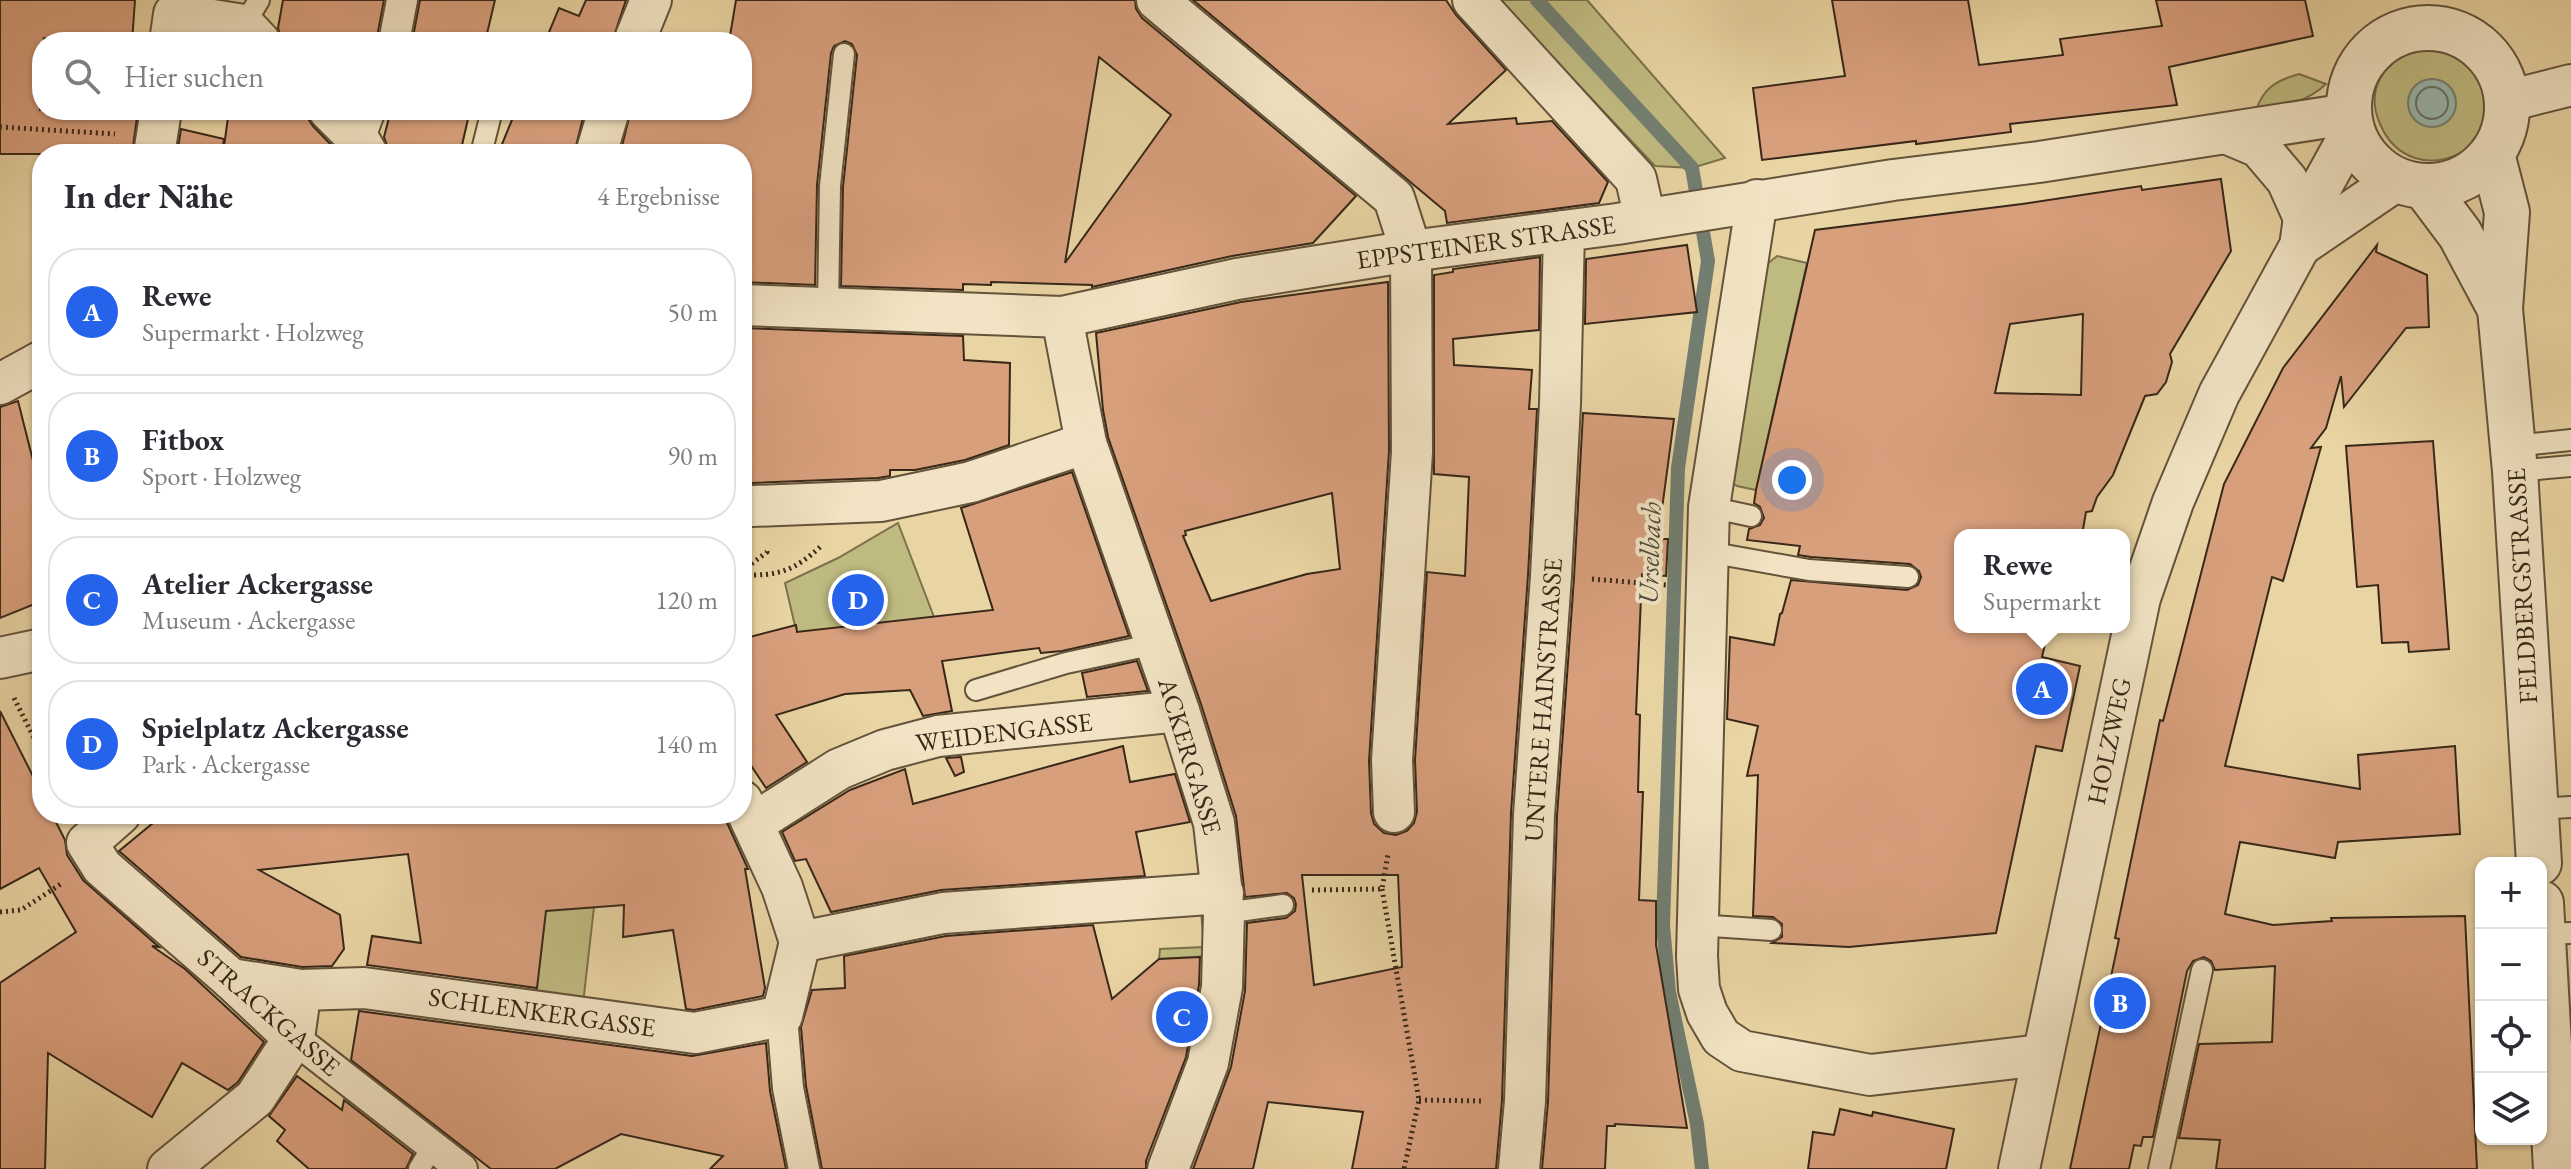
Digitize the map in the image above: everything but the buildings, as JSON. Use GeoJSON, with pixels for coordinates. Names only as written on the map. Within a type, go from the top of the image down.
{"type":"FeatureCollection","features":[{"type":"Feature","properties":{"kind":"street"},"geometry":{"type":"LineString","coordinates":[[396,32],[402,0]]}},
{"type":"Feature","properties":{"kind":"street"},"geometry":{"type":"LineString","coordinates":[[638,32],[651,0]]}},
{"type":"Feature","properties":{"kind":"street"},"geometry":{"type":"LineString","coordinates":[[1157,0],[1394,198],[1411,251],[1412,452],[1392,760],[1394,812]]}},
{"type":"Feature","properties":{"kind":"street"},"geometry":{"type":"LineString","coordinates":[[1473,0],[1636,179],[1678,214]]}},
{"type":"Feature","properties":{"kind":"street"},"geometry":{"type":"LineString","coordinates":[[171,32],[174,14],[251,17]]}},
{"type":"Feature","properties":{"kind":"street"},"geometry":{"type":"LineString","coordinates":[[2439,14],[2488,54],[2502,76],[2508,101],[2507,120],[2502,138],[2492,154],[2474,172],[2442,185],[2410,183],[2377,167],[2362,151],[2350,123],[2349,95],[2363,59],[2394,18],[2418,27],[2439,14]]}},
{"type":"Feature","properties":{"kind":"street"},"geometry":{"type":"LineString","coordinates":[[2508,101],[2571,85]]}},
{"type":"Feature","properties":{"kind":"street"},"geometry":{"type":"LineString","coordinates":[[343,120],[365,135]]}},
{"type":"Feature","properties":{"kind":"street"},"geometry":{"type":"LineString","coordinates":[[599,144],[606,120]]}},
{"type":"Feature","properties":{"kind":"street","name":"EPPSTEINER STRASSE"},"geometry":{"type":"LineString","coordinates":[[752,305],[1062,317],[1237,279],[1411,251],[2228,134],[2350,123]]}},
{"type":"Feature","properties":{"kind":"street","name":"HOLZWEG"},"geometry":{"type":"LineString","coordinates":[[2132,597],[2219,394],[2302,232],[2350,123]]}},
{"type":"Feature","properties":{"kind":"street"},"geometry":{"type":"LineString","coordinates":[[2228,134],[2259,147],[2287,180],[2302,232]]}},
{"type":"Feature","properties":{"kind":"street","name":"FELDBERGSTRASSE"},"geometry":{"type":"LineString","coordinates":[[2492,154],[2507,212],[2500,309],[2553,808],[2541,857]]}},
{"type":"Feature","properties":{"kind":"street","name":"HOLZWEG"},"geometry":{"type":"LineString","coordinates":[[2302,232],[2410,183]]}},
{"type":"Feature","properties":{"kind":"street","name":"FELDBERGSTRASSE"},"geometry":{"type":"LineString","coordinates":[[2410,183],[2460,234],[2500,309]]}},
{"type":"Feature","properties":{"kind":"street"},"geometry":{"type":"LineString","coordinates":[[1757,200],[1709,507],[1697,925],[1699,989],[1707,1013],[1721,1037],[1742,1051],[1870,1075],[2042,1055]]}},
{"type":"Feature","properties":{"kind":"street","name":"UNTERE HAINSTRASSE"},"geometry":{"type":"LineString","coordinates":[[1519,1169],[1525,1101],[1534,815],[1560,404],[1564,231]]}},
{"type":"Feature","properties":{"kind":"street","name":"ACKERGASSE"},"geometry":{"type":"LineString","coordinates":[[1062,317],[1086,443],[1179,711],[1214,823],[1224,903],[1222,987],[1208,1063],[1168,1169]]}},
{"type":"Feature","properties":{"kind":"street"},"geometry":{"type":"LineString","coordinates":[[0,384],[32,366]]}},
{"type":"Feature","properties":{"kind":"street"},"geometry":{"type":"LineString","coordinates":[[753,506],[881,501],[971,482],[1086,443]]}},
{"type":"Feature","properties":{"kind":"street","name":"HOLZWEG"},"geometry":{"type":"LineString","coordinates":[[2019,1169],[2125,633]]}},
{"type":"Feature","properties":{"kind":"street"},"geometry":{"type":"LineString","coordinates":[[3,671],[32,655]]}},
{"type":"Feature","properties":{"kind":"street","name":"WEIDENGASSE"},"geometry":{"type":"LineString","coordinates":[[752,810],[885,750],[938,736],[1179,711]]}},
{"type":"Feature","properties":{"kind":"street","name":"WEIDENGASSE"},"geometry":{"type":"LineString","coordinates":[[752,821],[782,887],[800,942]]}},
{"type":"Feature","properties":{"kind":"street"},"geometry":{"type":"LineString","coordinates":[[87,843],[109,824]]}},
{"type":"Feature","properties":{"kind":"street","name":"STRACKGASSE"},"geometry":{"type":"LineString","coordinates":[[87,843],[102,867],[231,979],[426,1157],[462,1169]]}},
{"type":"Feature","properties":{"kind":"street"},"geometry":{"type":"LineString","coordinates":[[804,1169],[788,1088],[782,1016],[800,942],[943,913],[1224,903]]}},
{"type":"Feature","properties":{"kind":"street"},"geometry":{"type":"LineString","coordinates":[[2552,923],[2556,1169]]}},
{"type":"Feature","properties":{"kind":"street","name":"SCHLENKERGASSE"},"geometry":{"type":"LineString","coordinates":[[231,979],[301,990],[364,988],[695,1033],[782,1016]]}},
{"type":"Feature","properties":{"kind":"street"},"geometry":{"type":"LineString","coordinates":[[168,1169],[255,1098],[294,1038],[301,990]]}},
{"type":"Feature","properties":{"kind":"lane"},"geometry":{"type":"LineString","coordinates":[[828,307],[830,186],[844,54]]}},
{"type":"Feature","properties":{"kind":"lane"},"geometry":{"type":"LineString","coordinates":[[484,144],[490,120]]}},
{"type":"Feature","properties":{"kind":"lane"},"geometry":{"type":"LineString","coordinates":[[2514,458],[2571,440]]}},
{"type":"Feature","properties":{"kind":"lane"},"geometry":{"type":"LineString","coordinates":[[2514,458],[2571,466]]}},
{"type":"Feature","properties":{"kind":"lane"},"geometry":{"type":"LineString","coordinates":[[1709,507],[1751,516]]}},
{"type":"Feature","properties":{"kind":"lane"},"geometry":{"type":"LineString","coordinates":[[1708,552],[1809,570],[1908,577]]}},
{"type":"Feature","properties":{"kind":"lane"},"geometry":{"type":"LineString","coordinates":[[976,690],[1066,663],[1155,644]]}},
{"type":"Feature","properties":{"kind":"lane"},"geometry":{"type":"LineString","coordinates":[[1224,903],[1283,905]]}},
{"type":"Feature","properties":{"kind":"lane"},"geometry":{"type":"LineString","coordinates":[[1697,925],[1771,930]]}},
{"type":"Feature","properties":{"kind":"lane"},"geometry":{"type":"LineString","coordinates":[[2159,1169],[2202,970]]}},
{"type":"Feature","properties":{"kind":"path"},"geometry":{"type":"LineString","coordinates":[[0,127],[157,134]]}},
{"type":"Feature","properties":{"kind":"path"},"geometry":{"type":"LineString","coordinates":[[1551,576],[1670,585]]}},
{"type":"Feature","properties":{"kind":"path"},"geometry":{"type":"LineString","coordinates":[[3,671],[32,733]]}},
{"type":"Feature","properties":{"kind":"path"},"geometry":{"type":"LineString","coordinates":[[1394,812],[1382,889],[1419,1100],[1404,1169]]}},
{"type":"Feature","properties":{"kind":"path"},"geometry":{"type":"LineString","coordinates":[[0,912],[21,910],[83,870],[87,843]]}},
{"type":"Feature","properties":{"kind":"path"},"geometry":{"type":"LineString","coordinates":[[1283,905],[1314,888],[1382,889]]}},
{"type":"Feature","properties":{"kind":"path"},"geometry":{"type":"LineString","coordinates":[[1419,1100],[1525,1101]]}},
{"type":"Feature","properties":{"kind":"shaded area"},"geometry":{"type":"Polygon","coordinates":[[[1499,0],[1587,0],[1725,158],[1692,168],[1655,166],[1499,0]]]}},
{"type":"Feature","properties":{"kind":"shaded area"},"geometry":{"type":"Polygon","coordinates":[[[2431,45],[2453,50],[2472,61],[2482,74],[2490,100],[2487,123],[2476,141],[2458,154],[2437,160],[2415,158],[2395,146],[2380,124],[2375,109],[2375,95],[2384,72],[2404,55],[2431,45]]]}},
{"type":"Feature","properties":{"kind":"shaded area"},"geometry":{"type":"Polygon","coordinates":[[[2299,74],[2326,84],[2302,100],[2255,113],[2262,97],[2271,87],[2299,74]]]}},
{"type":"Feature","properties":{"kind":"shaded area"},"geometry":{"type":"Polygon","coordinates":[[[1777,256],[1807,263],[1756,490],[1737,486],[1729,480],[1767,264],[1777,256]]]}},
{"type":"Feature","properties":{"kind":"shaded area"},"geometry":{"type":"Polygon","coordinates":[[[898,523],[934,617],[802,656],[785,583],[838,558],[898,523]]]}},
{"type":"Feature","properties":{"kind":"shaded area"},"geometry":{"type":"Polygon","coordinates":[[[594,907],[583,1004],[535,998],[544,925],[541,910],[594,907]]]}},
{"type":"Feature","properties":{"kind":"shaded area"},"geometry":{"type":"Polygon","coordinates":[[[1201,911],[1214,911],[1211,956],[1159,959],[1160,949],[1204,947],[1201,911]]]}},
{"type":"Feature","properties":{"kind":"water"},"geometry":{"type":"Polygon","coordinates":[[[2432,79],[2449,86],[2456,103],[2449,120],[2432,127],[2415,120],[2408,103],[2415,86],[2432,79]]]}},
{"type":"Feature","properties":{"kind":"waterway","name":"Urselbach"},"geometry":{"type":"LineString","coordinates":[[1537,0],[1692,168],[1708,261],[1678,468],[1663,925],[1669,992],[1697,1124],[1702,1169]]}},
{"type":"Feature","properties":{"kind":"place","name":"Spielplatz Ackergasse"},"geometry":{"type":"Point","coordinates":[858,600]}},
{"type":"Feature","properties":{"kind":"place","name":"Rewe"},"geometry":{"type":"Point","coordinates":[2042,689]}},
{"type":"Feature","properties":{"kind":"place","name":"Fitbox"},"geometry":{"type":"Point","coordinates":[2120,1003]}},
{"type":"Feature","properties":{"kind":"place","name":"Atelier Ackergasse"},"geometry":{"type":"Point","coordinates":[1182,1017]}}]}
